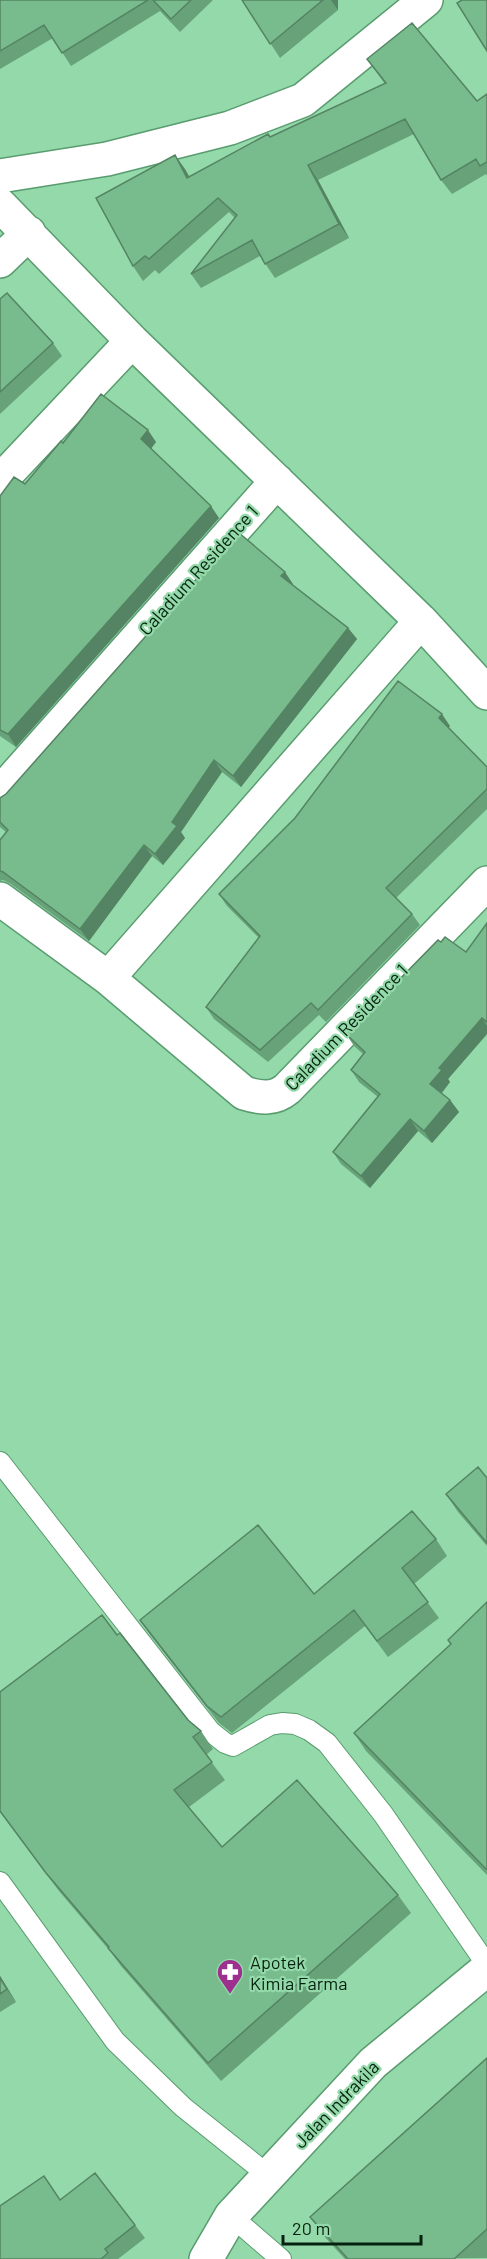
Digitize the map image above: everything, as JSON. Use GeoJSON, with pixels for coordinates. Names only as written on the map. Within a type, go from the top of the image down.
{"type":"FeatureCollection","features":[{"type":"Feature","properties":{"kind":"street"},"geometry":{"type":"LineString","coordinates":[[0,176],[107,159],[163,145],[230,128],[303,100],[426,0]]}},
{"type":"Feature","properties":{"kind":"street"},"geometry":{"type":"LineString","coordinates":[[0,205],[132,341],[421,621],[487,693]]}},
{"type":"Feature","properties":{"kind":"street"},"geometry":{"type":"LineString","coordinates":[[0,261],[29,233]]}},
{"type":"Feature","properties":{"kind":"street"},"geometry":{"type":"LineString","coordinates":[[0,481],[132,341]]}},
{"type":"Feature","properties":{"kind":"street","name":"Caladium Residence 1"},"geometry":{"type":"LineString","coordinates":[[0,793],[277,480]]}},
{"type":"Feature","properties":{"kind":"street"},"geometry":{"type":"LineString","coordinates":[[108,978],[421,621]]}},
{"type":"Feature","properties":{"kind":"street","name":"Caladium Residence 1"},"geometry":{"type":"LineString","coordinates":[[0,899],[108,978],[244,1093],[264,1098],[276,1096],[287,1089],[487,883]]}},
{"type":"Feature","properties":{"kind":"street","name":"Jalan Indrakila"},"geometry":{"type":"LineString","coordinates":[[206,2259],[231,2216],[373,2063],[487,1967]]}},
{"type":"Feature","properties":{"kind":"lane"},"geometry":{"type":"LineString","coordinates":[[0,1462],[210,1731],[218,1738],[233,1746],[270,1725],[282,1723],[296,1724],[327,1743],[382,1814],[487,1967]]}},
{"type":"Feature","properties":{"kind":"lane"},"geometry":{"type":"LineString","coordinates":[[0,1882],[115,2041],[183,2107],[268,2175]]}},
{"type":"Feature","properties":{"kind":"lane"},"geometry":{"type":"LineString","coordinates":[[231,2216],[280,2259]]}},
{"type":"Feature","properties":{"kind":"building"},"geometry":{"type":"Polygon","coordinates":[[[0,0],[148,0],[62,53],[44,25],[0,51],[0,0]]]}},
{"type":"Feature","properties":{"kind":"building"},"geometry":{"type":"Polygon","coordinates":[[[153,0],[191,0],[171,19],[153,0]]]}},
{"type":"Feature","properties":{"kind":"building"},"geometry":{"type":"Polygon","coordinates":[[[242,0],[323,0],[270,44],[242,0]]]}},
{"type":"Feature","properties":{"kind":"building"},"geometry":{"type":"Polygon","coordinates":[[[462,0],[487,0],[487,51],[457,3],[462,0]]]}},
{"type":"Feature","properties":{"kind":"building"},"geometry":{"type":"Polygon","coordinates":[[[412,23],[477,101],[487,94],[487,162],[480,166],[476,159],[441,180],[405,119],[308,165],[339,224],[265,264],[252,240],[191,274],[237,215],[218,198],[149,259],[145,256],[133,266],[96,198],[175,155],[187,178],[268,134],[270,137],[386,83],[367,59],[412,23]]]}},
{"type":"Feature","properties":{"kind":"building"},"geometry":{"type":"Polygon","coordinates":[[[7,293],[53,343],[0,392],[0,299],[7,293]]]}},
{"type":"Feature","properties":{"kind":"building"},"geometry":{"type":"Polygon","coordinates":[[[101,394],[148,430],[141,439],[211,506],[8,734],[0,730],[0,496],[14,477],[25,484],[61,441],[63,443],[101,394]]]}},
{"type":"Feature","properties":{"kind":"building"},"geometry":{"type":"Polygon","coordinates":[[[238,532],[285,572],[281,576],[348,628],[233,776],[214,760],[172,822],[177,826],[155,854],[144,845],[80,929],[0,871],[0,840],[8,830],[0,822],[0,798],[6,794],[238,532]]]}},
{"type":"Feature","properties":{"kind":"building"},"geometry":{"type":"Polygon","coordinates":[[[398,681],[442,714],[439,718],[487,767],[487,789],[386,888],[412,914],[318,1010],[311,1003],[260,1050],[206,1007],[260,936],[219,894],[295,818],[398,681]]]}},
{"type":"Feature","properties":{"kind":"building"},"geometry":{"type":"Polygon","coordinates":[[[487,923],[487,1022],[482,1018],[439,1068],[442,1070],[430,1084],[450,1100],[424,1131],[410,1119],[361,1176],[333,1152],[380,1094],[351,1070],[365,1052],[346,1034],[438,940],[441,942],[445,937],[466,952],[487,923]]]}},
{"type":"Feature","properties":{"kind":"building"},"geometry":{"type":"Polygon","coordinates":[[[478,1467],[487,1478],[487,1543],[446,1494],[478,1467]]]}},
{"type":"Feature","properties":{"kind":"building"},"geometry":{"type":"Polygon","coordinates":[[[412,1511],[436,1539],[402,1568],[428,1602],[377,1641],[354,1610],[221,1717],[207,1706],[140,1620],[258,1525],[314,1594],[412,1511]]]}},
{"type":"Feature","properties":{"kind":"building"},"geometry":{"type":"Polygon","coordinates":[[[487,1602],[486,1869],[354,1733],[451,1644],[448,1640],[487,1602]]]}},
{"type":"Feature","properties":{"kind":"building"},"geometry":{"type":"Polygon","coordinates":[[[102,1615],[117,1635],[120,1633],[188,1720],[201,1731],[193,1737],[212,1762],[174,1790],[222,1847],[297,1780],[398,1895],[208,2063],[46,1873],[0,1811],[0,1692],[102,1615]]]}},
{"type":"Feature","properties":{"kind":"building"},"geometry":{"type":"Polygon","coordinates":[[[0,1978],[7,1989],[0,1994],[0,1978]]]}},
{"type":"Feature","properties":{"kind":"building"},"geometry":{"type":"Polygon","coordinates":[[[487,2058],[487,2229],[454,2259],[348,2259],[310,2217],[487,2058]]]}},
{"type":"Feature","properties":{"kind":"building"},"geometry":{"type":"Polygon","coordinates":[[[95,2173],[135,2225],[105,2249],[108,2253],[101,2259],[0,2259],[0,2206],[44,2176],[60,2200],[95,2173]]]}},
{"type":"Feature","properties":{"kind":"place","name":"Apotek Kimia Farma"},"geometry":{"type":"Point","coordinates":[230,1995]}}]}
